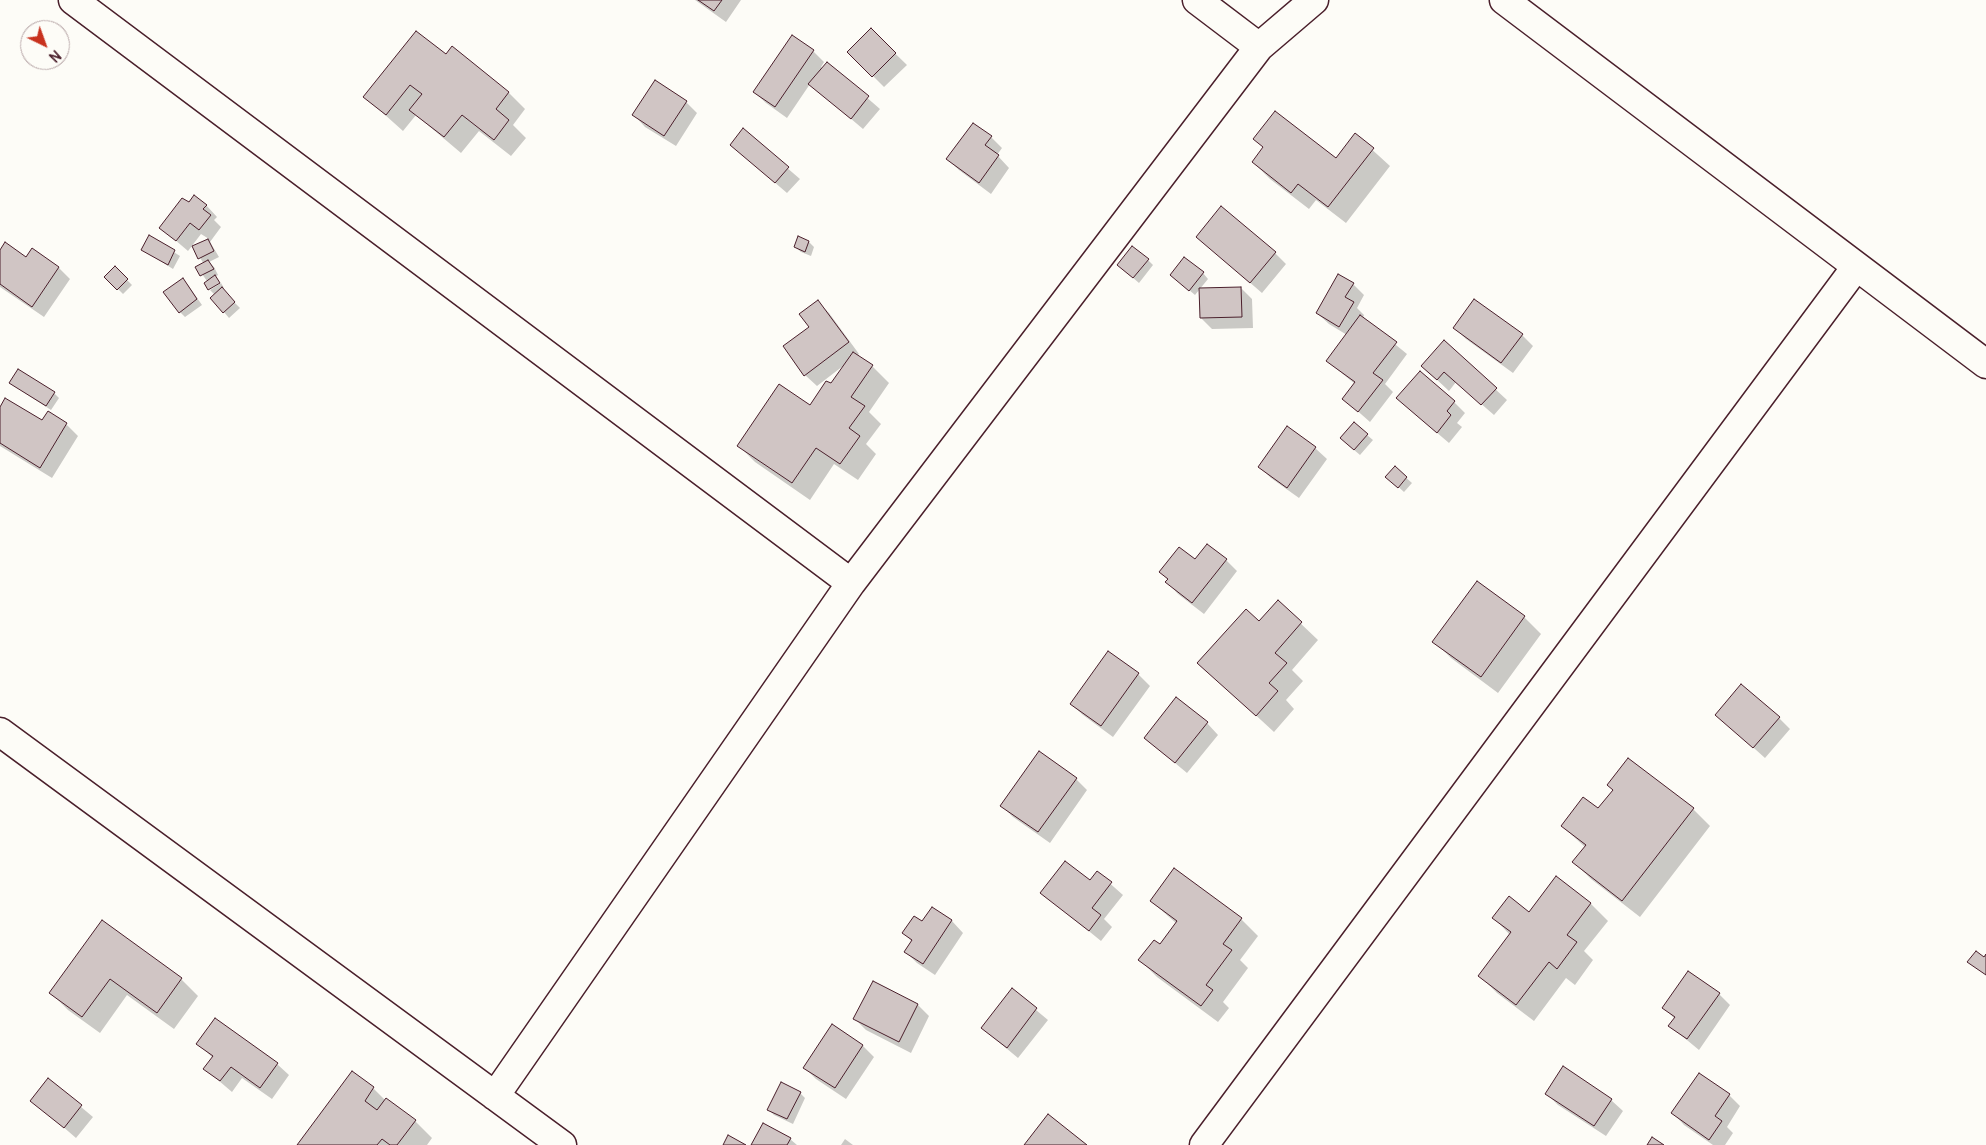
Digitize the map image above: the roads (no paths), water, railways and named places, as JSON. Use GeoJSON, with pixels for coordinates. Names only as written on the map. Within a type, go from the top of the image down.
{"type":"FeatureCollection","features":[{"type":"Feature","properties":{"kind":"street"},"geometry":{"type":"LineString","coordinates":[[73,0],[852,583]]}},
{"type":"Feature","properties":{"kind":"street"},"geometry":{"type":"LineString","coordinates":[[1197,0],[1260,47]]}},
{"type":"Feature","properties":{"kind":"street"},"geometry":{"type":"LineString","coordinates":[[495,1096],[852,583],[1260,47],[1314,0]]}},
{"type":"Feature","properties":{"kind":"street"},"geometry":{"type":"LineString","coordinates":[[1504,0],[1986,364]]}},
{"type":"Feature","properties":{"kind":"street"},"geometry":{"type":"LineString","coordinates":[[1204,1145],[1856,267]]}},
{"type":"Feature","properties":{"kind":"street"},"geometry":{"type":"LineString","coordinates":[[0,732],[562,1145]]}}]}
